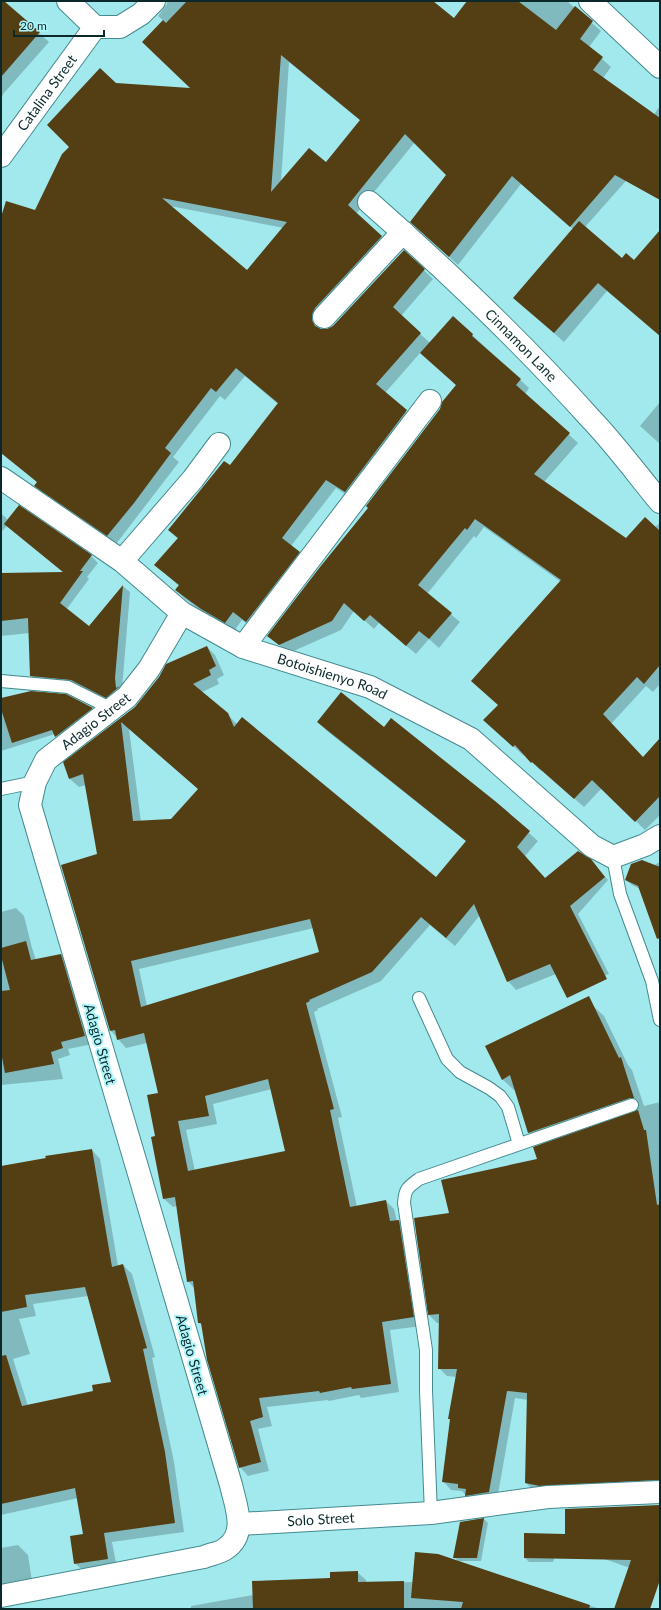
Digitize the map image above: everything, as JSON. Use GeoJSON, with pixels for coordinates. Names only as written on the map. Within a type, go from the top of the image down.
{"type":"FeatureCollection","features":[{"type":"Feature","properties":{"kind":"street"},"geometry":{"type":"LineString","coordinates":[[68,1],[95,27],[120,26],[141,14],[154,1]]}},
{"type":"Feature","properties":{"kind":"street"},"geometry":{"type":"LineString","coordinates":[[590,1],[660,68]]}},
{"type":"Feature","properties":{"kind":"street","name":"Catalina Street"},"geometry":{"type":"LineString","coordinates":[[1,156],[95,27]]}},
{"type":"Feature","properties":{"kind":"street","name":"Cinnamon Lane"},"geometry":{"type":"LineString","coordinates":[[369,202],[435,260],[530,355],[591,418],[660,502]]}},
{"type":"Feature","properties":{"kind":"street"},"geometry":{"type":"LineString","coordinates":[[324,317],[403,232]]}},
{"type":"Feature","properties":{"kind":"street"},"geometry":{"type":"LineString","coordinates":[[243,647],[430,401]]}},
{"type":"Feature","properties":{"kind":"street"},"geometry":{"type":"LineString","coordinates":[[122,561],[192,479],[219,444]]}},
{"type":"Feature","properties":{"kind":"street","name":"Botoishienyo Road"},"geometry":{"type":"LineString","coordinates":[[1,478],[122,561],[182,613],[243,647],[370,687],[471,739],[592,846],[613,857]]}},
{"type":"Feature","properties":{"kind":"street","name":"Adagio Street"},"geometry":{"type":"LineString","coordinates":[[182,613],[149,669],[127,697],[46,760],[35,782],[30,805],[231,1485],[240,1524]]}},
{"type":"Feature","properties":{"kind":"street"},"geometry":{"type":"LineString","coordinates":[[613,857],[644,845],[660,836]]}},
{"type":"Feature","properties":{"kind":"street","name":"Solo Street"},"geometry":{"type":"LineString","coordinates":[[240,1524],[431,1513],[548,1496],[660,1492]]}},
{"type":"Feature","properties":{"kind":"street"},"geometry":{"type":"LineString","coordinates":[[1,1596],[204,1557],[225,1550],[236,1539],[240,1524]]}},
{"type":"Feature","properties":{"kind":"lane"},"geometry":{"type":"LineString","coordinates":[[1,681],[68,687],[112,709]]}},
{"type":"Feature","properties":{"kind":"lane"},"geometry":{"type":"LineString","coordinates":[[1,789],[35,782]]}},
{"type":"Feature","properties":{"kind":"lane"},"geometry":{"type":"LineString","coordinates":[[613,857],[620,894],[652,981],[660,1020]]}},
{"type":"Feature","properties":{"kind":"lane"},"geometry":{"type":"LineString","coordinates":[[419,998],[448,1059],[460,1072],[489,1088],[500,1096],[508,1108],[519,1144]]}},
{"type":"Feature","properties":{"kind":"lane"},"geometry":{"type":"LineString","coordinates":[[431,1513],[426,1391],[426,1350],[404,1203],[405,1192],[419,1179],[632,1105]]}},
{"type":"Feature","properties":{"kind":"building"},"geometry":{"type":"Polygon","coordinates":[[[1,1],[4,1],[40,32],[1,77],[1,1]]]}},
{"type":"Feature","properties":{"kind":"building"},"geometry":{"type":"Polygon","coordinates":[[[187,1],[433,1],[454,18],[467,1],[518,1],[556,30],[575,6],[593,21],[580,39],[603,57],[593,70],[660,118],[660,200],[615,175],[570,227],[512,176],[449,257],[410,222],[446,175],[405,134],[348,205],[382,236],[315,308],[312,315],[312,320],[315,326],[321,329],[327,329],[333,326],[404,250],[425,269],[393,307],[421,333],[376,384],[407,410],[345,492],[326,480],[282,538],[300,552],[246,622],[233,612],[225,623],[201,609],[175,590],[179,585],[154,565],[178,538],[168,530],[224,461],[230,465],[278,403],[236,368],[216,392],[211,388],[165,448],[171,453],[134,503],[107,536],[34,486],[37,482],[1,453],[1,217],[6,201],[35,210],[62,154],[69,147],[47,125],[100,68],[116,83],[190,88],[142,42],[163,20],[166,23],[187,1]],[[281,55],[271,192],[309,148],[326,162],[360,120],[281,55]],[[162,198],[247,270],[287,222],[251,215],[162,198]]]}},
{"type":"Feature","properties":{"kind":"building"},"geometry":{"type":"Polygon","coordinates":[[[579,221],[622,258],[626,253],[634,260],[660,230],[660,336],[598,283],[554,333],[513,298],[579,221]]]}},
{"type":"Feature","properties":{"kind":"building"},"geometry":{"type":"Polygon","coordinates":[[[453,316],[473,334],[472,336],[521,379],[516,385],[570,433],[534,474],[626,538],[645,517],[660,531],[660,665],[644,684],[637,677],[603,714],[643,757],[660,738],[660,796],[635,822],[592,780],[574,799],[532,762],[531,763],[515,745],[513,747],[483,720],[498,705],[471,681],[561,580],[475,519],[467,530],[465,528],[418,585],[452,613],[429,639],[419,631],[406,646],[370,615],[364,621],[344,603],[332,621],[279,645],[267,636],[368,508],[366,506],[440,409],[442,402],[456,385],[420,353],[453,316]]]}},
{"type":"Feature","properties":{"kind":"building"},"geometry":{"type":"Polygon","coordinates":[[[19,505],[92,555],[80,571],[83,571],[60,603],[89,626],[123,585],[115,678],[116,688],[120,686],[106,698],[71,680],[30,676],[28,618],[1,621],[1,573],[63,572],[4,524],[19,505]]]}},
{"type":"Feature","properties":{"kind":"building"},"geometry":{"type":"Polygon","coordinates":[[[207,646],[216,666],[209,670],[211,675],[193,684],[228,713],[234,727],[242,717],[436,877],[466,841],[317,722],[341,692],[384,727],[391,718],[495,801],[530,831],[517,847],[545,878],[578,851],[591,859],[605,877],[570,906],[607,979],[567,998],[550,964],[507,982],[474,904],[446,938],[421,917],[372,972],[309,1000],[310,1001],[306,1003],[334,1109],[330,1110],[350,1207],[386,1200],[390,1221],[399,1220],[414,1317],[382,1322],[391,1384],[352,1389],[351,1387],[320,1393],[319,1391],[259,1398],[263,1417],[250,1421],[261,1462],[239,1468],[207,1360],[201,1323],[198,1323],[193,1281],[187,1282],[175,1197],[163,1199],[151,1137],[155,1136],[147,1095],[158,1093],[144,1033],[117,1040],[115,1030],[110,1031],[61,865],[97,854],[83,774],[69,779],[63,762],[135,707],[159,677],[166,664],[207,646]],[[121,722],[133,821],[171,819],[198,789],[121,722]],[[310,919],[131,961],[141,1007],[319,952],[310,919]],[[268,1079],[205,1096],[209,1116],[178,1121],[188,1171],[285,1151],[268,1079]]]}},
{"type":"Feature","properties":{"kind":"building"},"geometry":{"type":"Polygon","coordinates":[[[31,691],[66,694],[93,708],[55,737],[52,730],[12,743],[1,709],[1,698],[31,691]]]}},
{"type":"Feature","properties":{"kind":"building"},"geometry":{"type":"Polygon","coordinates":[[[642,860],[660,867],[660,938],[657,939],[638,886],[625,880],[631,864],[642,860]]]}},
{"type":"Feature","properties":{"kind":"building"},"geometry":{"type":"Polygon","coordinates":[[[26,941],[31,960],[61,954],[85,1036],[61,1042],[63,1048],[51,1052],[54,1064],[5,1073],[1,1052],[1,991],[10,990],[1,956],[1,948],[26,941]]]}},
{"type":"Feature","properties":{"kind":"building"},"geometry":{"type":"Polygon","coordinates":[[[589,996],[619,1058],[621,1057],[634,1098],[630,1098],[528,1133],[510,1075],[502,1080],[485,1046],[589,996]]]}},
{"type":"Feature","properties":{"kind":"building"},"geometry":{"type":"Polygon","coordinates":[[[638,1110],[644,1130],[646,1130],[657,1205],[660,1204],[660,1480],[540,1486],[525,1483],[527,1393],[507,1391],[489,1492],[465,1496],[466,1489],[458,1488],[458,1484],[442,1482],[450,1419],[448,1419],[457,1369],[438,1369],[439,1314],[428,1315],[414,1218],[449,1213],[441,1180],[537,1159],[533,1147],[638,1110]]]}},
{"type":"Feature","properties":{"kind":"building"},"geometry":{"type":"Polygon","coordinates":[[[92,1149],[112,1267],[123,1264],[147,1348],[143,1349],[165,1452],[175,1523],[104,1533],[108,1559],[74,1564],[70,1536],[83,1534],[75,1488],[1,1504],[1,1356],[6,1355],[22,1406],[93,1391],[92,1385],[111,1382],[85,1287],[25,1295],[27,1307],[1,1312],[1,1166],[46,1158],[45,1156],[92,1149]]]}},
{"type":"Feature","properties":{"kind":"building"},"geometry":{"type":"Polygon","coordinates":[[[660,1505],[660,1580],[650,1609],[614,1609],[631,1560],[524,1558],[524,1533],[565,1534],[565,1509],[660,1505]]]}},
{"type":"Feature","properties":{"kind":"building"},"geometry":{"type":"Polygon","coordinates":[[[484,1518],[477,1558],[453,1558],[460,1522],[484,1518]]]}},
{"type":"Feature","properties":{"kind":"building"},"geometry":{"type":"Polygon","coordinates":[[[415,1552],[438,1554],[590,1605],[589,1609],[461,1609],[463,1602],[411,1598],[415,1552]]]}},
{"type":"Feature","properties":{"kind":"building"},"geometry":{"type":"Polygon","coordinates":[[[358,1571],[358,1582],[404,1581],[404,1609],[253,1609],[252,1581],[330,1578],[330,1572],[358,1571]]]}}]}
